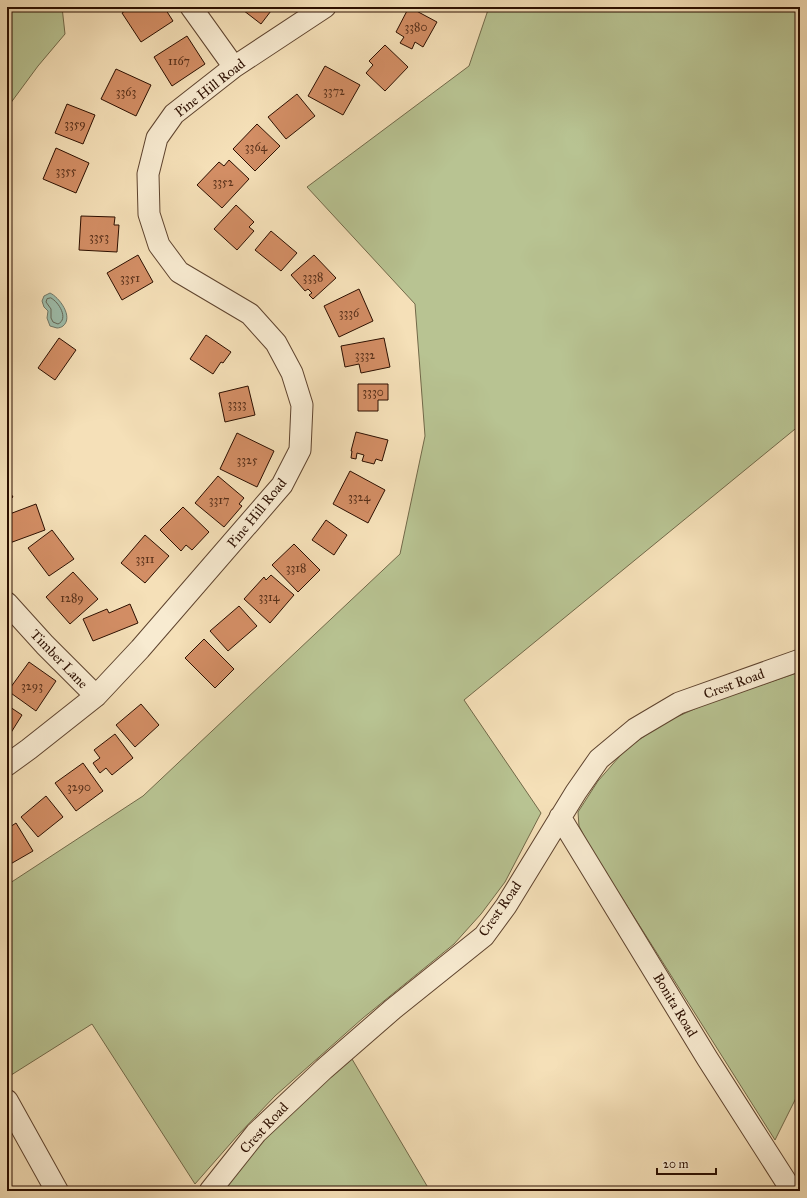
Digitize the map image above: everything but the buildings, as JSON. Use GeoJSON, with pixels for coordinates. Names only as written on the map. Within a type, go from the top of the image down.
{"type":"FeatureCollection","features":[{"type":"Feature","properties":{"kind":"street"},"geometry":{"type":"LineString","coordinates":[[191,7],[234,67]]}},
{"type":"Feature","properties":{"kind":"street","name":"Pine Hill Road"},"geometry":{"type":"LineString","coordinates":[[7,765],[96,696],[140,650],[282,485],[300,450],[302,405],[292,373],[276,342],[250,314],[179,272],[159,245],[149,214],[148,174],[157,138],[174,114],[234,67],[325,7]]}},
{"type":"Feature","properties":{"kind":"street","name":"Timber Lane"},"geometry":{"type":"LineString","coordinates":[[7,603],[45,645],[96,696]]}},
{"type":"Feature","properties":{"kind":"street","name":"Crest Road"},"geometry":{"type":"LineString","coordinates":[[210,1191],[256,1133],[318,1074],[393,1009],[484,936],[506,906],[560,817],[599,759],[635,729],[679,703],[800,660]]}},
{"type":"Feature","properties":{"kind":"street","name":"Bonita Road"},"geometry":{"type":"LineString","coordinates":[[560,817],[707,1058],[792,1191]]}},
{"type":"Feature","properties":{"kind":"street"},"geometry":{"type":"LineString","coordinates":[[7,1101],[57,1191]]}},
{"type":"Feature","properties":{"kind":"green space"},"geometry":{"type":"Polygon","coordinates":[[[7,7],[62,7],[65,34],[38,66],[7,108],[7,7]]]}},
{"type":"Feature","properties":{"kind":"green space"},"geometry":{"type":"Polygon","coordinates":[[[489,7],[800,7],[800,425],[464,700],[541,813],[505,882],[481,914],[454,944],[363,1018],[275,1096],[195,1184],[92,1024],[8,1077],[7,885],[143,796],[400,554],[425,436],[415,304],[307,187],[469,66],[489,7]]]}},
{"type":"Feature","properties":{"kind":"green space"},"geometry":{"type":"Polygon","coordinates":[[[800,672],[800,1090],[775,1140],[588,844],[579,826],[578,812],[598,781],[626,749],[663,723],[708,703],[800,672]]]}},
{"type":"Feature","properties":{"kind":"green space"},"geometry":{"type":"Polygon","coordinates":[[[352,1059],[430,1191],[220,1191],[253,1148],[304,1099],[352,1059]]]}},
{"type":"Feature","properties":{"kind":"water"},"geometry":{"type":"Polygon","coordinates":[[[50,293],[54,295],[61,303],[66,313],[66,322],[60,328],[50,326],[47,318],[48,311],[44,307],[42,301],[44,296],[50,293]]]}}]}
